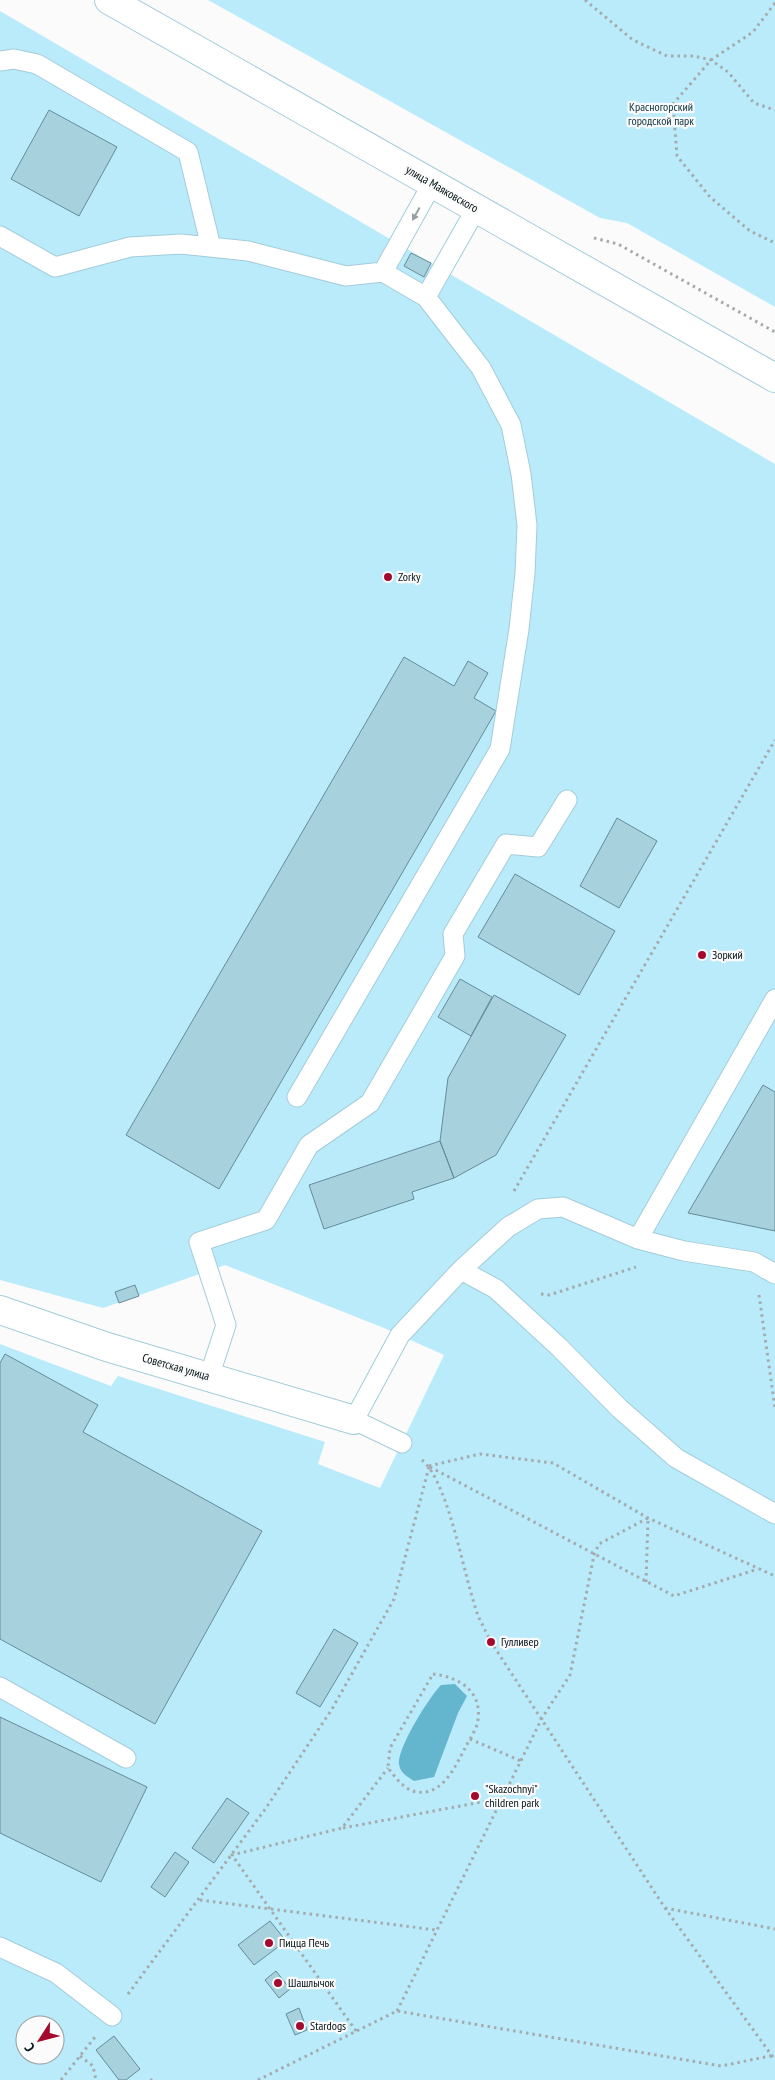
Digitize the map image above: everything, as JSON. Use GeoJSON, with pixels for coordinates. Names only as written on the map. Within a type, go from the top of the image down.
{"type":"FeatureCollection","features":[{"type":"Feature","properties":{"kind":"street","name":"улица Маяковского"},"geometry":{"type":"LineString","coordinates":[[109,0],[775,378]]}},
{"type":"Feature","properties":{"kind":"street","name":"Советская улица"},"geometry":{"type":"LineString","coordinates":[[0,1310],[107,1347],[354,1420]]}},
{"type":"Feature","properties":{"kind":"lane"},"geometry":{"type":"LineString","coordinates":[[0,62],[14,59],[37,64],[188,152],[211,247]]}},
{"type":"Feature","properties":{"kind":"lane"},"geometry":{"type":"LineString","coordinates":[[383,272],[432,184]]}},
{"type":"Feature","properties":{"kind":"lane"},"geometry":{"type":"LineString","coordinates":[[426,297],[476,209]]}},
{"type":"Feature","properties":{"kind":"lane"},"geometry":{"type":"LineString","coordinates":[[0,236],[55,267],[130,247],[180,244],[248,251],[346,276],[383,272],[426,297],[481,368],[511,425],[521,474],[527,525],[525,573],[519,629],[500,749],[297,1097]]}},
{"type":"Feature","properties":{"kind":"lane"},"geometry":{"type":"LineString","coordinates":[[209,1377],[226,1325],[199,1242],[266,1220],[309,1146],[370,1103],[455,956],[452,934],[506,844],[538,847],[567,800]]}},
{"type":"Feature","properties":{"kind":"lane"},"geometry":{"type":"LineString","coordinates":[[638,1239],[775,998]]}},
{"type":"Feature","properties":{"kind":"lane"},"geometry":{"type":"LineString","coordinates":[[402,1444],[354,1420],[400,1335],[461,1270],[508,1227],[538,1209],[563,1206],[638,1239],[684,1251],[754,1262],[775,1274]]}},
{"type":"Feature","properties":{"kind":"lane"},"geometry":{"type":"LineString","coordinates":[[461,1270],[496,1289],[559,1347],[619,1408],[676,1458],[775,1514]]}},
{"type":"Feature","properties":{"kind":"lane"},"geometry":{"type":"LineString","coordinates":[[0,1687],[126,1758]]}},
{"type":"Feature","properties":{"kind":"lane"},"geometry":{"type":"LineString","coordinates":[[0,1947],[56,1973],[112,2016]]}},
{"type":"Feature","properties":{"kind":"path"},"geometry":{"type":"LineString","coordinates":[[585,0],[633,40],[667,56],[694,56],[711,60],[728,72],[754,103],[775,110]]}},
{"type":"Feature","properties":{"kind":"path"},"geometry":{"type":"LineString","coordinates":[[775,3],[753,32],[711,60],[673,104],[678,156],[710,197],[750,231],[775,243]]}},
{"type":"Feature","properties":{"kind":"path"},"geometry":{"type":"LineString","coordinates":[[508,1227],[513,1193],[775,740]]}},
{"type":"Feature","properties":{"kind":"path"},"geometry":{"type":"LineString","coordinates":[[754,1262],[775,1408]]}},
{"type":"Feature","properties":{"kind":"path"},"geometry":{"type":"LineString","coordinates":[[496,1289],[549,1295],[639,1266]]}},
{"type":"Feature","properties":{"kind":"path"},"geometry":{"type":"LineString","coordinates":[[402,1444],[429,1466],[674,1596],[758,1569]]}},
{"type":"Feature","properties":{"kind":"path"},"geometry":{"type":"LineString","coordinates":[[429,1466],[480,1454],[553,1463],[648,1518],[775,1576]]}},
{"type":"Feature","properties":{"kind":"path"},"geometry":{"type":"LineString","coordinates":[[429,1466],[446,1504],[479,1618],[491,1642],[665,1908],[774,2055],[775,2060]]}},
{"type":"Feature","properties":{"kind":"path"},"geometry":{"type":"LineString","coordinates":[[62,2080],[232,1855],[332,1709],[394,1599],[429,1466]]}},
{"type":"Feature","properties":{"kind":"path"},"geometry":{"type":"LineString","coordinates":[[397,2011],[542,1718],[570,1675],[594,1555],[599,1544],[648,1518]]}},
{"type":"Feature","properties":{"kind":"path"},"geometry":{"type":"LineString","coordinates":[[646,1582],[648,1518]]}},
{"type":"Feature","properties":{"kind":"path"},"geometry":{"type":"LineString","coordinates":[[342,1828],[388,1768],[390,1748],[433,1674],[449,1676],[469,1687],[478,1706],[478,1721],[450,1776],[434,1789],[418,1792],[401,1785],[388,1768]]}},
{"type":"Feature","properties":{"kind":"path"},"geometry":{"type":"LineString","coordinates":[[470,1739],[521,1761]]}},
{"type":"Feature","properties":{"kind":"path"},"geometry":{"type":"LineString","coordinates":[[232,1855],[342,1828],[503,1798]]}},
{"type":"Feature","properties":{"kind":"path"},"geometry":{"type":"LineString","coordinates":[[232,1855],[356,2031]]}},
{"type":"Feature","properties":{"kind":"path"},"geometry":{"type":"LineString","coordinates":[[199,1900],[437,1930]]}},
{"type":"Feature","properties":{"kind":"path"},"geometry":{"type":"LineString","coordinates":[[665,1908],[775,1929]]}},
{"type":"Feature","properties":{"kind":"path"},"geometry":{"type":"LineString","coordinates":[[258,2080],[397,2011],[720,2066],[774,2055]]}},
{"type":"Feature","properties":{"kind":"path"},"geometry":{"type":"LineString","coordinates":[[80,2056],[93,2066],[96,2080]]}},
{"type":"Feature","properties":{"kind":"green space","name":"Красногорский городской парк"},"geometry":{"type":"Polygon","coordinates":[[[208,0],[775,0],[775,307],[627,223],[600,218],[208,0]]]}},
{"type":"Feature","properties":{"kind":"green space"},"geometry":{"type":"Polygon","coordinates":[[[0,11],[775,464],[775,2080],[0,2080],[0,1344],[111,1386],[118,1376],[325,1442],[318,1464],[380,1488],[444,1355],[384,1328],[225,1265],[103,1308],[0,1280],[0,11]]]}},
{"type":"Feature","properties":{"kind":"shaded area"},"geometry":{"type":"Polygon","coordinates":[[[455,1684],[467,1696],[458,1713],[434,1777],[414,1781],[401,1770],[399,1764],[403,1746],[422,1711],[441,1685],[455,1684]]]}},
{"type":"Feature","properties":{"kind":"building"},"geometry":{"type":"Polygon","coordinates":[[[49,110],[117,147],[79,216],[11,179],[49,110]]]}},
{"type":"Feature","properties":{"kind":"building"},"geometry":{"type":"Polygon","coordinates":[[[411,253],[431,263],[424,277],[404,266],[411,253]]]}},
{"type":"Feature","properties":{"kind":"building"},"geometry":{"type":"Polygon","coordinates":[[[404,657],[454,686],[468,661],[488,673],[474,698],[496,711],[219,1189],[126,1135],[404,657]]]}},
{"type":"Feature","properties":{"kind":"building"},"geometry":{"type":"Polygon","coordinates":[[[617,818],[657,841],[619,908],[580,886],[617,818]]]}},
{"type":"Feature","properties":{"kind":"building"},"geometry":{"type":"Polygon","coordinates":[[[515,874],[615,931],[579,995],[478,937],[515,874]]]}},
{"type":"Feature","properties":{"kind":"building"},"geometry":{"type":"Polygon","coordinates":[[[460,979],[492,997],[471,1036],[438,1017],[460,979]]]}},
{"type":"Feature","properties":{"kind":"building"},"geometry":{"type":"Polygon","coordinates":[[[494,995],[566,1035],[496,1155],[454,1178],[440,1141],[448,1078],[494,995]]]}},
{"type":"Feature","properties":{"kind":"building"},"geometry":{"type":"Polygon","coordinates":[[[763,1085],[775,1092],[775,1231],[688,1213],[763,1085]]]}},
{"type":"Feature","properties":{"kind":"building"},"geometry":{"type":"Polygon","coordinates":[[[440,1141],[454,1178],[412,1192],[414,1199],[324,1229],[309,1185],[440,1141]]]}},
{"type":"Feature","properties":{"kind":"building"},"geometry":{"type":"Polygon","coordinates":[[[135,1285],[139,1296],[119,1303],[115,1292],[135,1285]]]}},
{"type":"Feature","properties":{"kind":"building"},"geometry":{"type":"Polygon","coordinates":[[[5,1354],[98,1405],[83,1432],[262,1531],[155,1724],[0,1639],[0,1363],[5,1354]]]}},
{"type":"Feature","properties":{"kind":"building"},"geometry":{"type":"Polygon","coordinates":[[[334,1629],[358,1643],[320,1707],[296,1693],[334,1629]]]}},
{"type":"Feature","properties":{"kind":"building"},"geometry":{"type":"Polygon","coordinates":[[[0,1717],[147,1787],[101,1882],[0,1833],[0,1717]]]}},
{"type":"Feature","properties":{"kind":"building"},"geometry":{"type":"Polygon","coordinates":[[[227,1798],[249,1813],[214,1863],[192,1848],[227,1798]]]}},
{"type":"Feature","properties":{"kind":"building"},"geometry":{"type":"Polygon","coordinates":[[[175,1852],[189,1862],[165,1897],[151,1887],[175,1852]]]}},
{"type":"Feature","properties":{"kind":"building"},"geometry":{"type":"Polygon","coordinates":[[[270,1921],[286,1941],[254,1965],[238,1945],[270,1921]]]}},
{"type":"Feature","properties":{"kind":"building"},"geometry":{"type":"Polygon","coordinates":[[[276,1971],[290,1989],[279,1998],[265,1980],[276,1971]]]}},
{"type":"Feature","properties":{"kind":"building"},"geometry":{"type":"Polygon","coordinates":[[[299,2008],[307,2030],[295,2035],[286,2014],[299,2008]]]}},
{"type":"Feature","properties":{"kind":"building"},"geometry":{"type":"Polygon","coordinates":[[[114,2036],[140,2069],[126,2080],[119,2080],[96,2050],[114,2036]]]}},
{"type":"Feature","properties":{"kind":"place","name":"Zorky"},"geometry":{"type":"Point","coordinates":[388,577]}},
{"type":"Feature","properties":{"kind":"place","name":"Зоркий"},"geometry":{"type":"Point","coordinates":[702,955]}},
{"type":"Feature","properties":{"kind":"place","name":"Гулливер"},"geometry":{"type":"Point","coordinates":[491,1642]}},
{"type":"Feature","properties":{"kind":"place","name":"\"Skazochnyi\" children park"},"geometry":{"type":"Point","coordinates":[475,1796]}},
{"type":"Feature","properties":{"kind":"place","name":"Пицца Печь"},"geometry":{"type":"Point","coordinates":[269,1943]}},
{"type":"Feature","properties":{"kind":"place","name":"Шашлычок"},"geometry":{"type":"Point","coordinates":[278,1983]}},
{"type":"Feature","properties":{"kind":"place","name":"Stardogs"},"geometry":{"type":"Point","coordinates":[300,2026]}}]}
